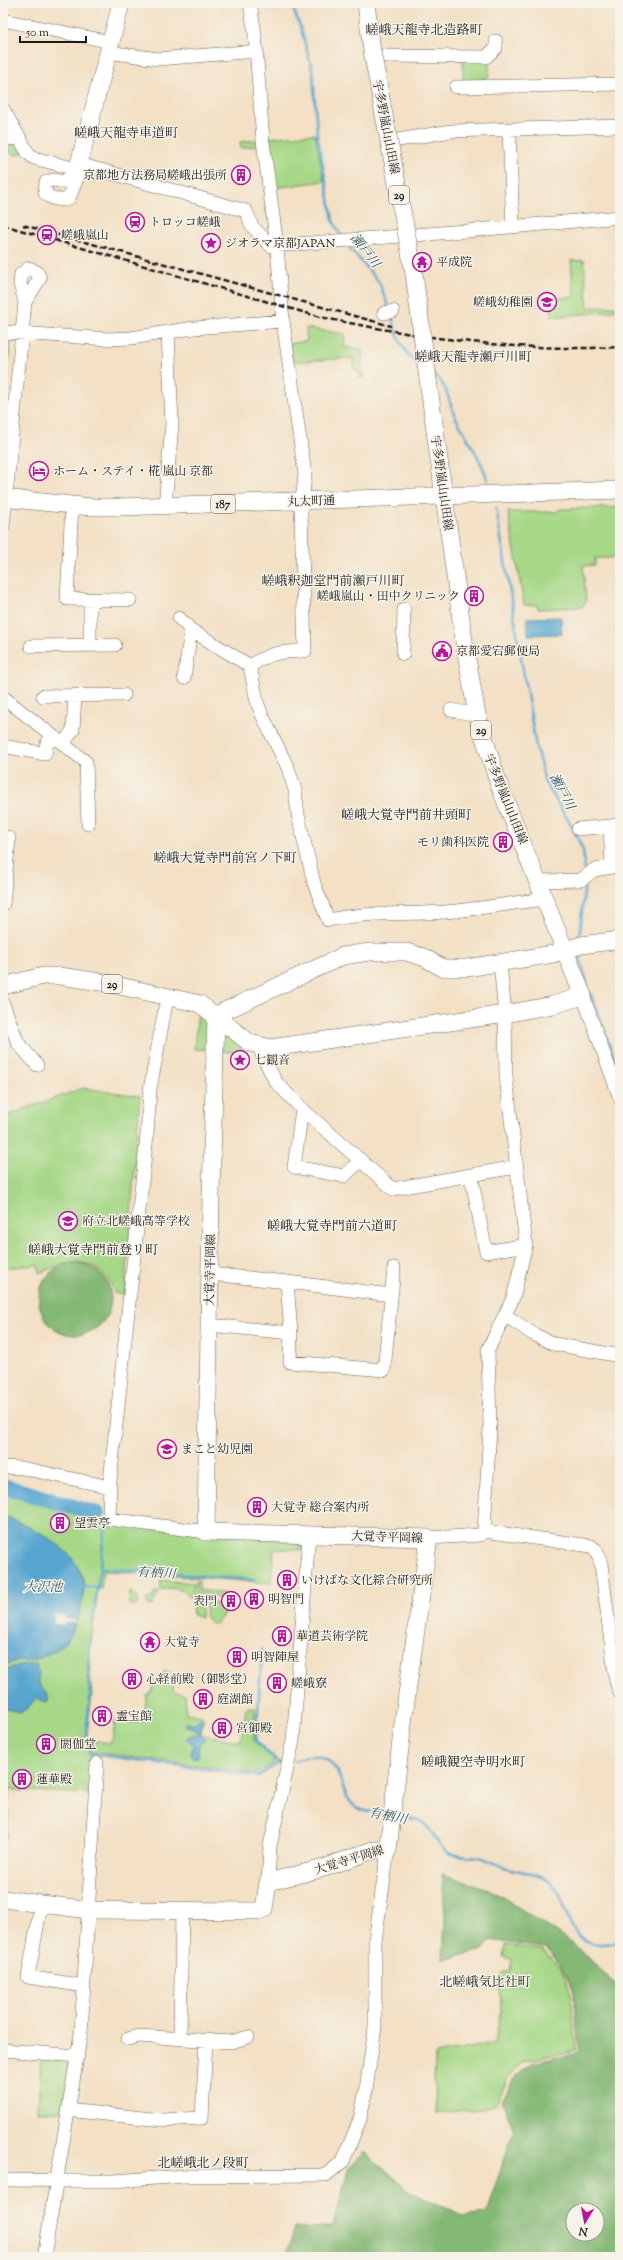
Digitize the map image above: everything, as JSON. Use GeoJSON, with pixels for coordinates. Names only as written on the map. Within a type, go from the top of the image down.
{"type":"FeatureCollection","features":[{"type":"Feature","properties":{"kind":"main road"},"geometry":{"type":"LineString","coordinates":[[78,166],[121,3]]}},
{"type":"Feature","properties":{"kind":"main road","name":"宇多野嵐山山田線"},"geometry":{"type":"LineString","coordinates":[[366,3],[372,51],[414,274],[464,641],[477,715],[498,782],[545,899],[573,947],[583,996]]}},
{"type":"Feature","properties":{"kind":"main road","name":"丸太町通"},"geometry":{"type":"LineString","coordinates":[[4,498],[72,505],[165,506],[620,490]]}},
{"type":"Feature","properties":{"kind":"main road"},"geometry":{"type":"LineString","coordinates":[[216,1016],[343,956],[369,952],[406,952],[422,957],[443,968],[467,968],[500,964],[573,947],[620,940]]}},
{"type":"Feature","properties":{"kind":"main road","name":"29"},"geometry":{"type":"LineString","coordinates":[[3,986],[43,976],[60,976],[107,983],[167,998],[200,1004],[242,1038],[259,1046],[283,1047],[505,1014],[553,1005],[583,996]]}},
{"type":"Feature","properties":{"kind":"main road","name":"大覚寺平岡線"},"geometry":{"type":"LineString","coordinates":[[216,1016],[206,1532],[429,1538],[404,1709],[388,1850],[373,1850],[324,1868],[268,1882]]}},
{"type":"Feature","properties":{"kind":"main road"},"geometry":{"type":"LineString","coordinates":[[3,1899],[89,1910],[259,1911],[264,1909],[268,1882]]}},
{"type":"Feature","properties":{"kind":"street"},"geometry":{"type":"LineString","coordinates":[[250,3],[257,52],[264,141],[277,246],[283,320],[305,475],[303,501],[305,651],[281,652],[266,656],[250,666]]}},
{"type":"Feature","properties":{"kind":"street"},"geometry":{"type":"LineString","coordinates":[[361,3],[378,56],[384,150],[407,235]]}},
{"type":"Feature","properties":{"kind":"street"},"geometry":{"type":"LineString","coordinates":[[372,3],[368,23],[379,90],[393,141],[416,302]]}},
{"type":"Feature","properties":{"kind":"street"},"geometry":{"type":"LineString","coordinates":[[3,20],[158,59],[257,52]]}},
{"type":"Feature","properties":{"kind":"street"},"geometry":{"type":"LineString","coordinates":[[378,56],[486,57],[496,48],[496,41]]}},
{"type":"Feature","properties":{"kind":"street"},"geometry":{"type":"LineString","coordinates":[[456,87],[620,84]]}},
{"type":"Feature","properties":{"kind":"street"},"geometry":{"type":"LineString","coordinates":[[3,109],[28,153],[34,158],[78,166],[246,211],[252,226],[271,246],[620,217]]}},
{"type":"Feature","properties":{"kind":"street"},"geometry":{"type":"LineString","coordinates":[[393,141],[451,130],[620,126]]}},
{"type":"Feature","properties":{"kind":"street"},"geometry":{"type":"LineString","coordinates":[[509,129],[513,227]]}},
{"type":"Feature","properties":{"kind":"street"},"geometry":{"type":"LineString","coordinates":[[3,139],[20,138]]}},
{"type":"Feature","properties":{"kind":"street"},"geometry":{"type":"LineString","coordinates":[[3,526],[4,498],[25,302]]}},
{"type":"Feature","properties":{"kind":"street"},"geometry":{"type":"LineString","coordinates":[[3,332],[22,332],[108,339],[194,328],[283,320]]}},
{"type":"Feature","properties":{"kind":"street"},"geometry":{"type":"LineString","coordinates":[[165,506],[172,424],[168,332]]}},
{"type":"Feature","properties":{"kind":"street"},"geometry":{"type":"LineString","coordinates":[[72,505],[67,599],[130,600]]}},
{"type":"Feature","properties":{"kind":"street"},"geometry":{"type":"LineString","coordinates":[[90,600],[90,646]]}},
{"type":"Feature","properties":{"kind":"street"},"geometry":{"type":"LineString","coordinates":[[403,654],[404,609]]}},
{"type":"Feature","properties":{"kind":"street"},"geometry":{"type":"LineString","coordinates":[[179,618],[191,630],[250,666],[257,702],[288,768],[295,790],[298,815],[314,884],[328,920],[357,915],[394,912],[444,912],[545,899]]}},
{"type":"Feature","properties":{"kind":"street"},"geometry":{"type":"LineString","coordinates":[[184,678],[191,630]]}},
{"type":"Feature","properties":{"kind":"street"},"geometry":{"type":"LineString","coordinates":[[31,646],[115,645]]}},
{"type":"Feature","properties":{"kind":"street"},"geometry":{"type":"LineString","coordinates":[[3,746],[45,754],[47,743],[58,740],[73,730],[74,695]]}},
{"type":"Feature","properties":{"kind":"street"},"geometry":{"type":"LineString","coordinates":[[43,696],[124,695]]}},
{"type":"Feature","properties":{"kind":"street"},"geometry":{"type":"LineString","coordinates":[[3,696],[86,762],[88,824]]}},
{"type":"Feature","properties":{"kind":"street"},"geometry":{"type":"LineString","coordinates":[[451,710],[477,715]]}},
{"type":"Feature","properties":{"kind":"street"},"geometry":{"type":"LineString","coordinates":[[538,881],[585,877],[594,870],[612,867],[615,825],[578,829]]}},
{"type":"Feature","properties":{"kind":"street"},"geometry":{"type":"LineString","coordinates":[[3,837],[10,838],[3,904]]}},
{"type":"Feature","properties":{"kind":"street"},"geometry":{"type":"LineString","coordinates":[[429,1538],[480,1535],[484,1531],[490,1428],[488,1350],[512,1298],[526,1245],[506,1077],[505,1014],[500,964]]}},
{"type":"Feature","properties":{"kind":"street"},"geometry":{"type":"LineString","coordinates":[[583,996],[620,1098]]}},
{"type":"Feature","properties":{"kind":"street"},"geometry":{"type":"LineString","coordinates":[[167,998],[150,1090],[147,1135],[138,1209],[110,1487],[109,1519],[206,1532]]}},
{"type":"Feature","properties":{"kind":"street"},"geometry":{"type":"LineString","coordinates":[[3,1004],[18,1043],[37,1065]]}},
{"type":"Feature","properties":{"kind":"street"},"geometry":{"type":"LineString","coordinates":[[259,1046],[276,1082],[302,1109],[393,1189],[516,1167]]}},
{"type":"Feature","properties":{"kind":"street"},"geometry":{"type":"LineString","coordinates":[[302,1109],[294,1167],[344,1176],[361,1160]]}},
{"type":"Feature","properties":{"kind":"street"},"geometry":{"type":"LineString","coordinates":[[471,1175],[486,1252],[526,1245]]}},
{"type":"Feature","properties":{"kind":"street"},"geometry":{"type":"LineString","coordinates":[[287,1282],[291,1333],[290,1362],[384,1370],[394,1268]]}},
{"type":"Feature","properties":{"kind":"street"},"geometry":{"type":"LineString","coordinates":[[210,1274],[391,1295]]}},
{"type":"Feature","properties":{"kind":"street"},"geometry":{"type":"LineString","coordinates":[[505,1315],[533,1334],[554,1344],[620,1356]]}},
{"type":"Feature","properties":{"kind":"street"},"geometry":{"type":"LineString","coordinates":[[209,1325],[291,1333]]}},
{"type":"Feature","properties":{"kind":"street"},"geometry":{"type":"LineString","coordinates":[[3,1467],[22,1468],[110,1487]]}},
{"type":"Feature","properties":{"kind":"street"},"geometry":{"type":"LineString","coordinates":[[484,1531],[592,1546],[596,1550],[604,1583],[616,1681],[620,1693]]}},
{"type":"Feature","properties":{"kind":"street"},"geometry":{"type":"LineString","coordinates":[[268,1882],[270,1846],[293,1741],[309,1535]]}},
{"type":"Feature","properties":{"kind":"street"},"geometry":{"type":"LineString","coordinates":[[44,2257],[78,2056],[89,1910],[97,1763]]}},
{"type":"Feature","properties":{"kind":"street"},"geometry":{"type":"LineString","coordinates":[[3,2180],[113,2181],[186,2176],[326,2175],[342,2161],[360,2119],[376,2027],[375,1941],[388,1850]]}},
{"type":"Feature","properties":{"kind":"street"},"geometry":{"type":"LineString","coordinates":[[41,1905],[28,1977],[84,1986]]}},
{"type":"Feature","properties":{"kind":"street"},"geometry":{"type":"LineString","coordinates":[[180,2038],[182,1910]]}},
{"type":"Feature","properties":{"kind":"street"},"geometry":{"type":"LineString","coordinates":[[128,2039],[139,2036],[231,2042],[248,2037]]}},
{"type":"Feature","properties":{"kind":"street"},"geometry":{"type":"LineString","coordinates":[[70,2108],[90,2112],[162,2120],[202,2118],[206,2041]]}},
{"type":"Feature","properties":{"kind":"street"},"geometry":{"type":"LineString","coordinates":[[3,2050],[78,2056]]}},
{"type":"Feature","properties":{"kind":"green space"},"geometry":{"type":"Polygon","coordinates":[[[463,59],[486,59],[489,63],[489,77],[483,78],[483,83],[463,83],[463,59]]]}},
{"type":"Feature","properties":{"kind":"green space"},"geometry":{"type":"Polygon","coordinates":[[[315,134],[324,181],[274,188],[266,138],[315,134]]]}},
{"type":"Feature","properties":{"kind":"green space"},"geometry":{"type":"Polygon","coordinates":[[[258,140],[256,146],[241,148],[240,142],[258,140]]]}},
{"type":"Feature","properties":{"kind":"green space"},"geometry":{"type":"Polygon","coordinates":[[[14,142],[23,153],[16,155],[4,149],[4,144],[14,142]]]}},
{"type":"Feature","properties":{"kind":"green space"},"geometry":{"type":"Polygon","coordinates":[[[584,260],[588,308],[615,306],[615,311],[552,317],[551,299],[574,297],[571,261],[584,260]]]}},
{"type":"Feature","properties":{"kind":"green space"},"geometry":{"type":"Polygon","coordinates":[[[306,328],[345,334],[344,347],[362,349],[363,378],[360,378],[359,371],[354,370],[353,358],[293,362],[289,344],[307,341],[306,328]]]}},
{"type":"Feature","properties":{"kind":"green space"},"geometry":{"type":"Polygon","coordinates":[[[3,338],[11,338],[9,359],[3,354],[3,338]]]}},
{"type":"Feature","properties":{"kind":"green space"},"geometry":{"type":"Polygon","coordinates":[[[620,507],[620,558],[595,558],[595,565],[583,566],[586,601],[582,607],[538,609],[537,605],[524,605],[508,512],[556,512],[561,509],[620,507]]]}},
{"type":"Feature","properties":{"kind":"green space"},"geometry":{"type":"Polygon","coordinates":[[[198,1011],[209,1019],[212,1050],[194,1049],[198,1011]]]}},
{"type":"Feature","properties":{"kind":"green space"},"geometry":{"type":"Polygon","coordinates":[[[225,1036],[241,1046],[240,1053],[221,1051],[225,1036]]]}},
{"type":"Feature","properties":{"kind":"green space","name":"府立北嵯峨高等学校"},"geometry":{"type":"Polygon","coordinates":[[[83,1088],[140,1096],[125,1294],[115,1294],[109,1281],[102,1272],[93,1266],[84,1263],[64,1264],[40,1273],[38,1265],[3,1268],[3,1117],[83,1088]]]}},
{"type":"Feature","properties":{"kind":"green space"},"geometry":{"type":"Polygon","coordinates":[[[75,1263],[95,1269],[105,1279],[111,1299],[105,1319],[95,1329],[75,1335],[55,1329],[45,1319],[39,1299],[45,1279],[55,1269],[75,1263]]]}},
{"type":"Feature","properties":{"kind":"green space"},"geometry":{"type":"Polygon","coordinates":[[[3,1488],[90,1515],[105,1523],[302,1542],[304,1550],[274,1549],[271,1583],[103,1571],[101,1589],[98,1588],[89,1658],[92,1696],[87,1734],[90,1747],[90,1740],[108,1743],[112,1741],[115,1722],[119,1720],[139,1723],[143,1721],[147,1695],[152,1692],[156,1677],[161,1678],[165,1671],[175,1674],[173,1689],[175,1692],[185,1694],[186,1713],[202,1716],[204,1718],[201,1733],[203,1735],[239,1741],[241,1740],[246,1709],[248,1707],[255,1708],[254,1741],[274,1760],[274,1763],[257,1773],[91,1752],[89,1794],[9,1790],[7,1839],[3,1838],[3,1488]]]}},
{"type":"Feature","properties":{"kind":"green space"},"geometry":{"type":"Polygon","coordinates":[[[161,1580],[194,1583],[192,1598],[203,1599],[201,1618],[193,1615],[191,1601],[185,1593],[174,1588],[160,1590],[161,1580]]]}},
{"type":"Feature","properties":{"kind":"green space"},"geometry":{"type":"Polygon","coordinates":[[[196,1581],[199,1581],[199,1590],[223,1593],[223,1598],[195,1594],[196,1581]]]}},
{"type":"Feature","properties":{"kind":"green space"},"geometry":{"type":"Polygon","coordinates":[[[130,1592],[137,1596],[138,1604],[134,1607],[129,1604],[130,1592]]]}},
{"type":"Feature","properties":{"kind":"green space"},"geometry":{"type":"Polygon","coordinates":[[[154,1592],[159,1592],[152,1606],[148,1605],[147,1599],[153,1598],[154,1592]]]}},
{"type":"Feature","properties":{"kind":"green space"},"geometry":{"type":"Polygon","coordinates":[[[207,1602],[225,1605],[223,1615],[216,1624],[211,1623],[205,1616],[207,1602]]]}},
{"type":"Feature","properties":{"kind":"green space"},"geometry":{"type":"Polygon","coordinates":[[[442,1874],[489,1889],[512,1903],[575,1945],[620,1988],[620,2257],[285,2257],[295,2228],[333,2227],[348,2169],[365,2152],[407,2190],[464,2216],[486,2213],[514,2130],[502,2101],[514,2078],[533,2063],[579,2052],[574,1992],[562,1968],[546,1948],[490,1940],[483,1950],[443,1960],[445,1916],[442,1874]]]}},
{"type":"Feature","properties":{"kind":"green space"},"geometry":{"type":"Polygon","coordinates":[[[506,1945],[543,1950],[561,1969],[571,1994],[576,2050],[522,2062],[508,2078],[496,2104],[487,2107],[437,2114],[434,2082],[435,2055],[494,2043],[501,2012],[500,1977],[503,1973],[510,1972],[512,1959],[504,1957],[506,1945]]]}},
{"type":"Feature","properties":{"kind":"green space"},"geometry":{"type":"Polygon","coordinates":[[[41,2056],[74,2059],[66,2111],[38,2111],[41,2056]]]}},
{"type":"Feature","properties":{"kind":"water"},"geometry":{"type":"Polygon","coordinates":[[[561,617],[562,634],[528,635],[527,618],[561,617]]]}},
{"type":"Feature","properties":{"kind":"water","name":"大沢池"},"geometry":{"type":"Polygon","coordinates":[[[3,1515],[38,1532],[61,1547],[78,1567],[83,1579],[84,1589],[83,1600],[77,1621],[64,1620],[64,1623],[75,1624],[70,1636],[65,1642],[49,1654],[42,1657],[11,1663],[3,1667],[3,1515]]]}},
{"type":"Feature","properties":{"kind":"water"},"geometry":{"type":"Polygon","coordinates":[[[36,1664],[39,1684],[48,1694],[48,1702],[44,1703],[37,1697],[28,1708],[21,1712],[3,1708],[3,1673],[12,1667],[36,1664]]]}},
{"type":"Feature","properties":{"kind":"water"},"geometry":{"type":"Polygon","coordinates":[[[200,1718],[202,1719],[201,1732],[205,1740],[199,1745],[198,1757],[193,1758],[190,1753],[193,1745],[187,1739],[188,1736],[197,1734],[198,1730],[184,1725],[186,1722],[196,1723],[200,1718]]]}},
{"type":"Feature","properties":{"kind":"pier"},"geometry":{"type":"Polygon","coordinates":[[[55,1614],[65,1616],[65,1619],[76,1620],[75,1623],[64,1622],[63,1625],[53,1623],[55,1614]]]}},
{"type":"Feature","properties":{"kind":"waterway","name":"瀬戸川"},"geometry":{"type":"LineString","coordinates":[[291,3],[301,29],[313,72],[317,133],[333,220],[341,236]]}},
{"type":"Feature","properties":{"kind":"waterway","name":"瀬戸川"},"geometry":{"type":"LineString","coordinates":[[347,245],[379,282],[389,308]]}},
{"type":"Feature","properties":{"kind":"waterway","name":"瀬戸川"},"geometry":{"type":"LineString","coordinates":[[391,315],[404,349],[419,365]]}},
{"type":"Feature","properties":{"kind":"waterway","name":"瀬戸川"},"geometry":{"type":"LineString","coordinates":[[433,374],[442,383],[454,414],[478,456],[488,481]]}},
{"type":"Feature","properties":{"kind":"waterway","name":"瀬戸川"},"geometry":{"type":"LineString","coordinates":[[496,508],[536,747],[545,782],[573,828]]}},
{"type":"Feature","properties":{"kind":"waterway","name":"瀬戸川"},"geometry":{"type":"LineString","coordinates":[[575,832],[583,850],[585,872]]}},
{"type":"Feature","properties":{"kind":"waterway","name":"瀬戸川"},"geometry":{"type":"LineString","coordinates":[[579,939],[585,883]]}},
{"type":"Feature","properties":{"kind":"waterway","name":"瀬戸川"},"geometry":{"type":"LineString","coordinates":[[578,952],[588,986]]}},
{"type":"Feature","properties":{"kind":"waterway","name":"瀬戸川"},"geometry":{"type":"LineString","coordinates":[[590,992],[620,1074]]}},
{"type":"Feature","properties":{"kind":"waterway","name":"有栖川"},"geometry":{"type":"LineString","coordinates":[[3,1486],[97,1514]]}},
{"type":"Feature","properties":{"kind":"waterway","name":"有栖川"},"geometry":{"type":"LineString","coordinates":[[105,1527],[100,1568],[255,1580]]}},
{"type":"Feature","properties":{"kind":"waterway"},"geometry":{"type":"LineString","coordinates":[[93,1621],[100,1568]]}},
{"type":"Feature","properties":{"kind":"waterway"},"geometry":{"type":"LineString","coordinates":[[83,1587],[97,1588]]}},
{"type":"Feature","properties":{"kind":"waterway"},"geometry":{"type":"LineString","coordinates":[[90,1640],[88,1678],[90,1697],[86,1734],[90,1754],[258,1776],[279,1763]]}},
{"type":"Feature","properties":{"kind":"waterway","name":"有栖川"},"geometry":{"type":"LineString","coordinates":[[262,1649],[256,1741],[279,1763],[285,1762]]}},
{"type":"Feature","properties":{"kind":"waterway","name":"有栖川"},"geometry":{"type":"LineString","coordinates":[[294,1761],[308,1756],[323,1758],[335,1769],[344,1791],[352,1804],[362,1810],[386,1815]]}},
{"type":"Feature","properties":{"kind":"waterway","name":"有栖川"},"geometry":{"type":"LineString","coordinates":[[397,1817],[416,1819],[423,1823],[431,1831],[440,1846],[449,1853],[479,1857],[504,1867],[537,1875],[549,1881],[560,1894],[573,1930],[579,1936],[588,1941],[605,1944],[620,1939]]}},
{"type":"Feature","properties":{"kind":"railway"},"geometry":{"type":"LineString","coordinates":[[3,225],[320,317],[357,325],[469,342],[544,347],[620,347]]}},
{"type":"Feature","properties":{"kind":"railway"},"geometry":{"type":"LineString","coordinates":[[23,225],[391,326]]}},
{"type":"Feature","properties":{"kind":"place","name":"京都地方法務局嵯峨出張所"},"geometry":{"type":"Point","coordinates":[241,175]}},
{"type":"Feature","properties":{"kind":"place","name":"トロッコ嵯峨"},"geometry":{"type":"Point","coordinates":[135,222]}},
{"type":"Feature","properties":{"kind":"place","name":"嵯峨嵐山"},"geometry":{"type":"Point","coordinates":[47,235]}},
{"type":"Feature","properties":{"kind":"place","name":"ジオラマ京都JAPAN"},"geometry":{"type":"Point","coordinates":[211,243]}},
{"type":"Feature","properties":{"kind":"place","name":"平成院"},"geometry":{"type":"Point","coordinates":[422,262]}},
{"type":"Feature","properties":{"kind":"place","name":"嵯峨幼稚園"},"geometry":{"type":"Point","coordinates":[547,302]}},
{"type":"Feature","properties":{"kind":"place","name":"ホーム・ステイ・椛 嵐山 京都"},"geometry":{"type":"Point","coordinates":[39,471]}},
{"type":"Feature","properties":{"kind":"place","name":"嵯峨嵐山・田中クリニック"},"geometry":{"type":"Point","coordinates":[474,596]}},
{"type":"Feature","properties":{"kind":"place","name":"京都愛宕郵便局"},"geometry":{"type":"Point","coordinates":[442,651]}},
{"type":"Feature","properties":{"kind":"place","name":"モリ歯科医院"},"geometry":{"type":"Point","coordinates":[503,842]}},
{"type":"Feature","properties":{"kind":"place","name":"七観音"},"geometry":{"type":"Point","coordinates":[240,1060]}},
{"type":"Feature","properties":{"kind":"place","name":"府立北嵯峨高等学校"},"geometry":{"type":"Point","coordinates":[68,1221]}},
{"type":"Feature","properties":{"kind":"place","name":"まこと幼児園"},"geometry":{"type":"Point","coordinates":[167,1449]}},
{"type":"Feature","properties":{"kind":"place","name":"大覚寺 総合案内所"},"geometry":{"type":"Point","coordinates":[257,1507]}},
{"type":"Feature","properties":{"kind":"place","name":"望雲亭"},"geometry":{"type":"Point","coordinates":[60,1523]}},
{"type":"Feature","properties":{"kind":"place","name":"いけばな文化綜合研究所"},"geometry":{"type":"Point","coordinates":[287,1580]}},
{"type":"Feature","properties":{"kind":"place","name":"明智門"},"geometry":{"type":"Point","coordinates":[254,1599]}},
{"type":"Feature","properties":{"kind":"place","name":"表門"},"geometry":{"type":"Point","coordinates":[231,1601]}},
{"type":"Feature","properties":{"kind":"place","name":"華道芸術学院"},"geometry":{"type":"Point","coordinates":[282,1636]}},
{"type":"Feature","properties":{"kind":"place","name":"大覚寺"},"geometry":{"type":"Point","coordinates":[150,1642]}},
{"type":"Feature","properties":{"kind":"place","name":"明智陣屋"},"geometry":{"type":"Point","coordinates":[237,1657]}},
{"type":"Feature","properties":{"kind":"place","name":"心経前殿（御影堂）"},"geometry":{"type":"Point","coordinates":[132,1679]}},
{"type":"Feature","properties":{"kind":"place","name":"嵯峨寮"},"geometry":{"type":"Point","coordinates":[277,1683]}},
{"type":"Feature","properties":{"kind":"place","name":"庭湖館"},"geometry":{"type":"Point","coordinates":[203,1699]}},
{"type":"Feature","properties":{"kind":"place","name":"霊宝館"},"geometry":{"type":"Point","coordinates":[102,1716]}},
{"type":"Feature","properties":{"kind":"place","name":"宮御殿"},"geometry":{"type":"Point","coordinates":[222,1728]}},
{"type":"Feature","properties":{"kind":"place","name":"閼伽堂"},"geometry":{"type":"Point","coordinates":[46,1744]}},
{"type":"Feature","properties":{"kind":"place","name":"蓮華殿"},"geometry":{"type":"Point","coordinates":[22,1779]}},
{"type":"Feature","properties":{"kind":"district","name":"嵯峨天龍寺北造路町"},"geometry":{"type":"Point","coordinates":[424,29]}},
{"type":"Feature","properties":{"kind":"district","name":"嵯峨天龍寺車道町"},"geometry":{"type":"Point","coordinates":[126,132]}},
{"type":"Feature","properties":{"kind":"district","name":"嵯峨天龍寺瀬戸川町"},"geometry":{"type":"Point","coordinates":[473,356]}},
{"type":"Feature","properties":{"kind":"district","name":"嵯峨釈迦堂門前瀬戸川町"},"geometry":{"type":"Point","coordinates":[333,580]}},
{"type":"Feature","properties":{"kind":"district","name":"嵯峨大覚寺門前井頭町"},"geometry":{"type":"Point","coordinates":[406,814]}},
{"type":"Feature","properties":{"kind":"district","name":"嵯峨大覚寺門前宮ノ下町"},"geometry":{"type":"Point","coordinates":[225,857]}},
{"type":"Feature","properties":{"kind":"district","name":"嵯峨大覚寺門前六道町"},"geometry":{"type":"Point","coordinates":[332,1225]}},
{"type":"Feature","properties":{"kind":"district","name":"嵯峨大覚寺門前登リ町"},"geometry":{"type":"Point","coordinates":[93,1249]}},
{"type":"Feature","properties":{"kind":"district","name":"嵯峨観空寺明水町"},"geometry":{"type":"Point","coordinates":[473,1761]}},
{"type":"Feature","properties":{"kind":"district","name":"北嵯峨気比社町"},"geometry":{"type":"Point","coordinates":[485,1981]}},
{"type":"Feature","properties":{"kind":"district","name":"北嵯峨北ノ段町"},"geometry":{"type":"Point","coordinates":[203,2162]}}]}
